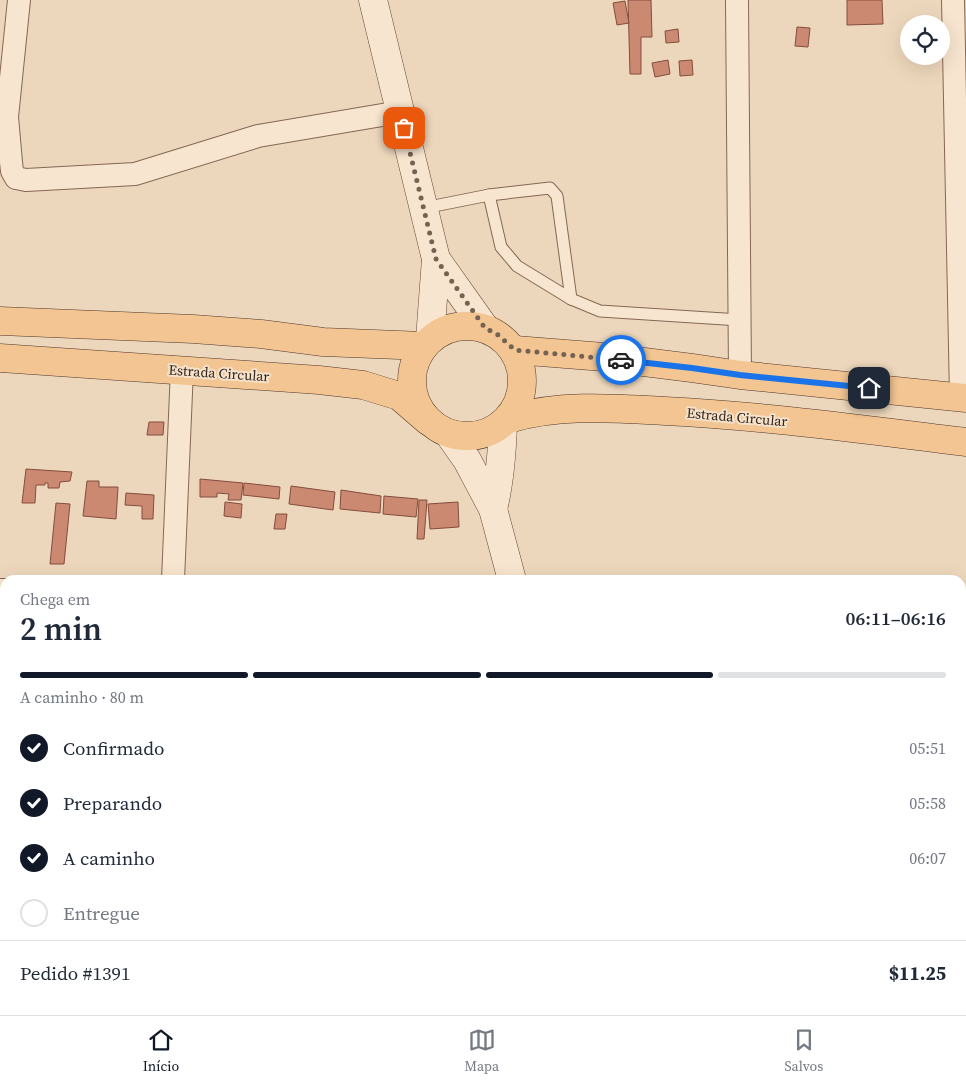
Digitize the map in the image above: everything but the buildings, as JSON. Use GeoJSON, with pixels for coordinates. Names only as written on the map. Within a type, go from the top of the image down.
{"type":"FeatureCollection","features":[{"type":"Feature","properties":{"kind":"main road"},"geometry":{"type":"LineString","coordinates":[[373,0],[436,259],[427,342],[414,364],[411,384],[416,404],[467,460],[493,509],[511,575]]}},
{"type":"Feature","properties":{"kind":"main road"},"geometry":{"type":"LineString","coordinates":[[436,259],[485,328]]}},
{"type":"Feature","properties":{"kind":"main road"},"geometry":{"type":"LineString","coordinates":[[0,321],[193,329],[261,334],[322,342],[427,342],[447,329],[466,325],[485,328],[497,334],[515,350],[523,376],[520,400],[505,422],[490,432],[477,436],[462,437],[438,427]]}},
{"type":"Feature","properties":{"kind":"main road"},"geometry":{"type":"LineString","coordinates":[[515,350],[604,357],[740,375],[963,398]]}},
{"type":"Feature","properties":{"kind":"main road","name":"Estrada Circular"},"geometry":{"type":"LineString","coordinates":[[0,358],[319,380],[364,385],[398,396],[438,427]]}},
{"type":"Feature","properties":{"kind":"main road","name":"Estrada Circular"},"geometry":{"type":"LineString","coordinates":[[505,422],[548,410],[592,407],[715,413],[966,442]]}},
{"type":"Feature","properties":{"kind":"main road"},"geometry":{"type":"LineString","coordinates":[[493,509],[499,486],[505,422]]}},
{"type":"Feature","properties":{"kind":"street"},"geometry":{"type":"LineString","coordinates":[[19,0],[3,116],[12,171],[16,178],[26,180],[135,174],[258,136],[400,112]]}},
{"type":"Feature","properties":{"kind":"street"},"geometry":{"type":"LineString","coordinates":[[737,0],[740,375]]}},
{"type":"Feature","properties":{"kind":"street"},"geometry":{"type":"LineString","coordinates":[[953,0],[963,398]]}},
{"type":"Feature","properties":{"kind":"street"},"geometry":{"type":"LineString","coordinates":[[173,575],[182,370]]}},
{"type":"Feature","properties":{"kind":"lane"},"geometry":{"type":"LineString","coordinates":[[424,208],[489,195],[550,188],[557,196],[571,299]]}},
{"type":"Feature","properties":{"kind":"lane"},"geometry":{"type":"LineString","coordinates":[[489,195],[501,247],[517,266],[571,299],[600,311],[740,320]]}},
{"type":"Feature","properties":{"kind":"way so far"},"geometry":{"type":"LineString","coordinates":[[404,128],[436,259],[485,328],[497,334],[515,350],[621,360]]}},
{"type":"Feature","properties":{"kind":"route"},"geometry":{"type":"LineString","coordinates":[[621,360],[740,375],[869,388]]}}]}
